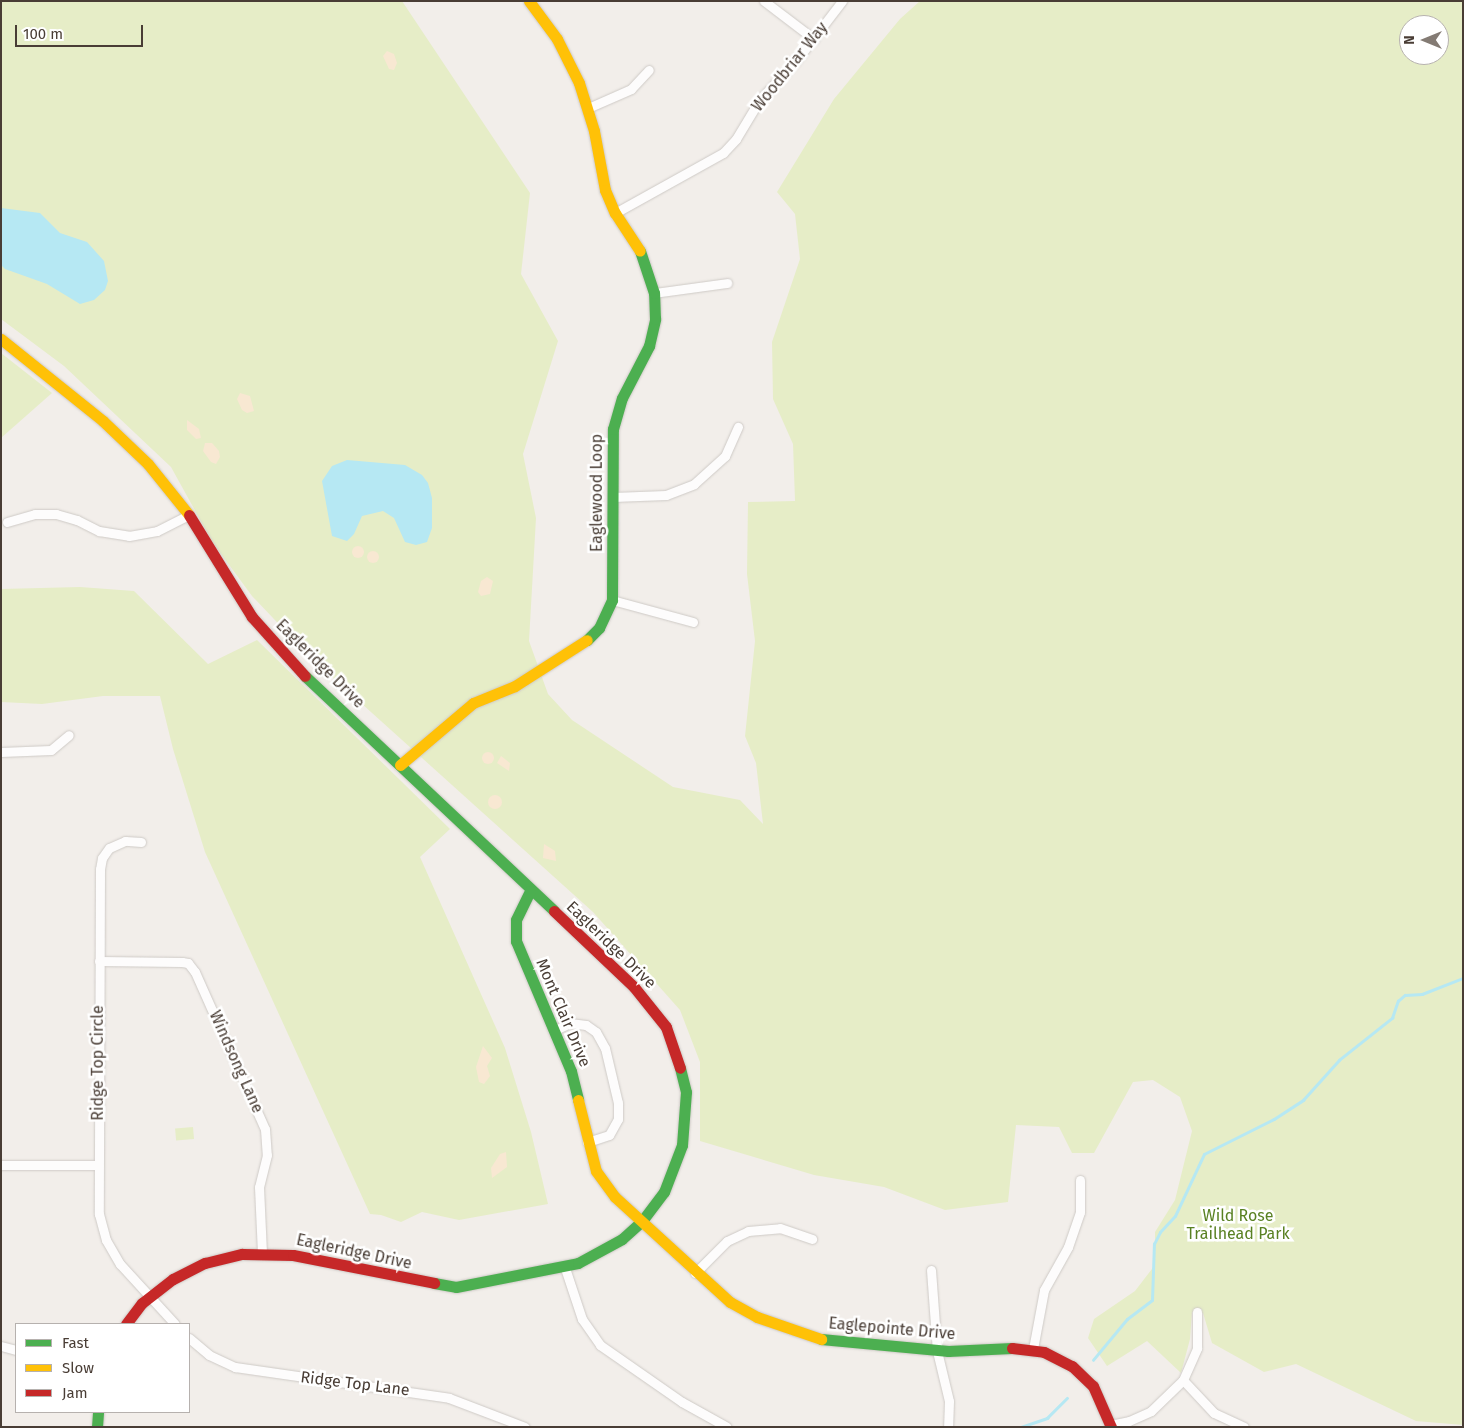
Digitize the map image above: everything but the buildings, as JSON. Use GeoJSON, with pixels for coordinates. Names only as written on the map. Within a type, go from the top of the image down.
{"type":"FeatureCollection","features":[{"type":"Feature","properties":{"kind":"street","name":"Eaglewood Loop"},"geometry":{"type":"LineString","coordinates":[[400,765],[473,703],[515,686],[582,645],[599,628],[612,600],[614,420],[624,392],[649,346],[655,319],[654,293],[644,257],[615,213],[602,180],[588,108],[564,51],[529,1]]}},
{"type":"Feature","properties":{"kind":"street"},"geometry":{"type":"LineString","coordinates":[[764,1],[814,39]]}},
{"type":"Feature","properties":{"kind":"street","name":"Woodbriar Way"},"geometry":{"type":"LineString","coordinates":[[615,213],[723,153],[736,139],[760,99],[814,39],[842,1]]}},
{"type":"Feature","properties":{"kind":"street"},"geometry":{"type":"LineString","coordinates":[[588,108],[632,89],[649,70]]}},
{"type":"Feature","properties":{"kind":"street"},"geometry":{"type":"LineString","coordinates":[[654,293],[727,283]]}},
{"type":"Feature","properties":{"kind":"street","name":"Eagleridge Drive"},"geometry":{"type":"LineString","coordinates":[[1,339],[124,439],[188,515],[235,593],[275,646],[644,998],[666,1027],[676,1052],[686,1099],[682,1145],[677,1166],[664,1192],[642,1221],[603,1250],[565,1268],[456,1287],[293,1255],[262,1253],[205,1263],[173,1279],[149,1298],[127,1323]]}},
{"type":"Feature","properties":{"kind":"street"},"geometry":{"type":"LineString","coordinates":[[612,497],[666,495],[694,484],[725,456],[738,427]]}},
{"type":"Feature","properties":{"kind":"street"},"geometry":{"type":"LineString","coordinates":[[7,522],[35,514],[56,514],[77,520],[99,532],[129,536],[157,531],[188,515]]}},
{"type":"Feature","properties":{"kind":"street"},"geometry":{"type":"LineString","coordinates":[[612,600],[693,622]]}},
{"type":"Feature","properties":{"kind":"street"},"geometry":{"type":"LineString","coordinates":[[1,752],[51,750],[65,742],[69,735]]}},
{"type":"Feature","properties":{"kind":"street","name":"Ridge Top Circle"},"geometry":{"type":"LineString","coordinates":[[141,842],[118,843],[105,852],[102,858],[99,960],[98,1214],[106,1240],[120,1264],[149,1298]]}},
{"type":"Feature","properties":{"kind":"street","name":"Mont Clair Drive"},"geometry":{"type":"LineString","coordinates":[[530,891],[516,920],[516,941],[555,1030],[570,1071],[587,1142],[601,1181],[642,1221]]}},
{"type":"Feature","properties":{"kind":"street","name":"Windsong Lane"},"geometry":{"type":"LineString","coordinates":[[99,960],[182,962],[188,963],[195,972],[267,1136],[267,1155],[259,1188],[262,1253]]}},
{"type":"Feature","properties":{"kind":"street"},"geometry":{"type":"LineString","coordinates":[[555,1030],[570,1023],[586,1025],[596,1032],[605,1048],[618,1102],[618,1119],[609,1135],[587,1142]]}},
{"type":"Feature","properties":{"kind":"street"},"geometry":{"type":"LineString","coordinates":[[1,1165],[98,1165]]}},
{"type":"Feature","properties":{"kind":"street"},"geometry":{"type":"LineString","coordinates":[[1033,1349],[1044,1290],[1070,1242],[1080,1212],[1080,1180]]}},
{"type":"Feature","properties":{"kind":"street","name":"Eaglepointe Drive"},"geometry":{"type":"LineString","coordinates":[[642,1221],[695,1273],[744,1310],[794,1332],[835,1342],[937,1350],[1033,1349],[1063,1361],[1086,1378],[1098,1394],[1111,1426]]}},
{"type":"Feature","properties":{"kind":"street"},"geometry":{"type":"LineString","coordinates":[[695,1273],[727,1242],[748,1231],[780,1228],[812,1239]]}},
{"type":"Feature","properties":{"kind":"street"},"geometry":{"type":"LineString","coordinates":[[565,1268],[582,1319],[600,1345],[682,1402],[727,1427]]}},
{"type":"Feature","properties":{"kind":"street"},"geometry":{"type":"LineString","coordinates":[[932,1270],[937,1350],[948,1392],[948,1427]]}},
{"type":"Feature","properties":{"kind":"street"},"geometry":{"type":"LineString","coordinates":[[149,1298],[174,1323]]}},
{"type":"Feature","properties":{"kind":"street"},"geometry":{"type":"LineString","coordinates":[[1111,1426],[1129,1421],[1151,1411],[1183,1380],[1197,1348],[1197,1312]]}},
{"type":"Feature","properties":{"kind":"street","name":"Ridge Top Lane"},"geometry":{"type":"LineString","coordinates":[[190,1339],[209,1355],[235,1367],[449,1398],[525,1427]]}},
{"type":"Feature","properties":{"kind":"street"},"geometry":{"type":"LineString","coordinates":[[1,1346],[15,1350]]}},
{"type":"Feature","properties":{"kind":"street"},"geometry":{"type":"LineString","coordinates":[[1183,1380],[1214,1413],[1244,1427]]}},
{"type":"Feature","properties":{"kind":"street"},"geometry":{"type":"LineString","coordinates":[[97,1427],[98,1413]]}},
{"type":"Feature","properties":{"kind":"green space","name":"Wild Rose Trailhead Park"},"geometry":{"type":"Polygon","coordinates":[[[1,1],[402,1],[530,193],[521,274],[558,341],[523,454],[536,518],[529,641],[548,694],[572,720],[673,787],[740,800],[763,824],[756,763],[745,736],[755,641],[747,574],[748,502],[795,501],[793,444],[773,399],[772,342],[800,259],[795,214],[777,192],[834,99],[900,19],[920,1],[1463,1],[1463,1425],[1416,1421],[1296,1364],[1264,1372],[1212,1343],[1203,1313],[1192,1312],[1190,1339],[1181,1373],[1147,1341],[1107,1366],[1088,1338],[1094,1319],[1135,1291],[1155,1265],[1155,1232],[1175,1200],[1192,1131],[1180,1097],[1153,1080],[1133,1082],[1094,1153],[1072,1153],[1059,1127],[1016,1125],[1008,1202],[945,1210],[884,1187],[814,1175],[700,1141],[700,1062],[680,1010],[593,912],[311,658],[252,596],[213,543],[171,467],[64,366],[1,319],[1,1]]]}},
{"type":"Feature","properties":{"kind":"green space"},"geometry":{"type":"Polygon","coordinates":[[[1,353],[52,393],[1,438],[1,353]]]}},
{"type":"Feature","properties":{"kind":"green space"},"geometry":{"type":"Polygon","coordinates":[[[80,587],[134,591],[208,664],[257,640],[450,829],[420,857],[505,1048],[531,1132],[548,1204],[459,1220],[422,1212],[401,1222],[381,1215],[370,1214],[205,852],[173,749],[160,696],[103,696],[42,704],[1,702],[1,589],[80,587]]]}},
{"type":"Feature","properties":{"kind":"green space"},"geometry":{"type":"Polygon","coordinates":[[[193,1127],[194,1139],[176,1141],[175,1129],[193,1127]]]}},
{"type":"Feature","properties":{"kind":"sand"},"geometry":{"type":"Polygon","coordinates":[[[387,51],[394,54],[397,63],[394,70],[389,69],[383,56],[387,51]]]}},
{"type":"Feature","properties":{"kind":"sand"},"geometry":{"type":"Polygon","coordinates":[[[240,393],[250,396],[254,411],[247,413],[242,410],[237,399],[240,393]]]}},
{"type":"Feature","properties":{"kind":"sand"},"geometry":{"type":"Polygon","coordinates":[[[187,420],[199,429],[201,438],[196,439],[187,430],[187,420]]]}},
{"type":"Feature","properties":{"kind":"sand"},"geometry":{"type":"Polygon","coordinates":[[[205,443],[212,443],[219,451],[220,457],[216,464],[211,462],[203,451],[205,443]]]}},
{"type":"Feature","properties":{"kind":"sand"},"geometry":{"type":"Polygon","coordinates":[[[358,546],[364,552],[358,558],[352,552],[358,546]]]}},
{"type":"Feature","properties":{"kind":"sand"},"geometry":{"type":"Polygon","coordinates":[[[373,551],[379,557],[373,563],[367,557],[373,551]]]}},
{"type":"Feature","properties":{"kind":"sand"},"geometry":{"type":"Polygon","coordinates":[[[487,577],[493,581],[490,594],[481,596],[478,592],[481,581],[487,577]]]}},
{"type":"Feature","properties":{"kind":"sand"},"geometry":{"type":"Polygon","coordinates":[[[486,752],[490,752],[494,758],[490,764],[486,764],[482,760],[482,756],[486,752]]]}},
{"type":"Feature","properties":{"kind":"sand"},"geometry":{"type":"Polygon","coordinates":[[[501,756],[510,763],[509,771],[497,763],[501,756]]]}},
{"type":"Feature","properties":{"kind":"sand"},"geometry":{"type":"Polygon","coordinates":[[[492,795],[498,795],[502,802],[498,809],[492,809],[488,805],[488,799],[492,795]]]}},
{"type":"Feature","properties":{"kind":"sand"},"geometry":{"type":"Polygon","coordinates":[[[544,844],[555,851],[556,861],[543,858],[544,844]]]}},
{"type":"Feature","properties":{"kind":"sand"},"geometry":{"type":"Polygon","coordinates":[[[483,1046],[492,1058],[487,1066],[490,1076],[484,1084],[479,1082],[476,1067],[483,1046]]]}},
{"type":"Feature","properties":{"kind":"sand"},"geometry":{"type":"Polygon","coordinates":[[[506,1152],[507,1167],[492,1178],[491,1168],[500,1154],[506,1152]]]}},
{"type":"Feature","properties":{"kind":"water"},"geometry":{"type":"Polygon","coordinates":[[[1,208],[40,213],[60,233],[87,242],[104,261],[108,281],[105,290],[94,300],[80,304],[47,284],[5,269],[1,265],[1,208]]]}},
{"type":"Feature","properties":{"kind":"water"},"geometry":{"type":"Polygon","coordinates":[[[347,460],[405,465],[422,475],[428,483],[432,498],[432,528],[427,542],[416,545],[405,542],[394,518],[383,511],[362,516],[354,534],[347,541],[332,536],[322,481],[332,466],[347,460]]]}},
{"type":"Feature","properties":{"kind":"waterway"},"geometry":{"type":"LineString","coordinates":[[1093,1360],[1127,1319],[1152,1300],[1154,1244],[1160,1232],[1175,1216],[1204,1154],[1274,1119],[1303,1100],[1339,1060],[1392,1018],[1398,1001],[1405,995],[1422,994],[1463,978]]}},
{"type":"Feature","properties":{"kind":"waterway"},"geometry":{"type":"LineString","coordinates":[[1021,1427],[1047,1418],[1067,1398]]}},
{"type":"Feature","properties":{"kind":"traffic: fast"},"geometry":{"type":"LineString","coordinates":[[587,640],[599,628],[612,600],[613,429],[622,398],[649,346],[655,319],[654,293],[640,251]]}},
{"type":"Feature","properties":{"kind":"traffic: fast"},"geometry":{"type":"LineString","coordinates":[[305,676],[554,911]]}},
{"type":"Feature","properties":{"kind":"traffic: fast"},"geometry":{"type":"LineString","coordinates":[[530,891],[516,920],[516,941],[571,1071],[578,1100]]}},
{"type":"Feature","properties":{"kind":"traffic: fast"},"geometry":{"type":"LineString","coordinates":[[434,1283],[456,1287],[578,1263],[622,1239],[642,1221],[664,1192],[682,1145],[686,1092],[680,1068]]}},
{"type":"Feature","properties":{"kind":"traffic: fast"},"geometry":{"type":"LineString","coordinates":[[821,1339],[948,1351],[1012,1348]]}},
{"type":"Feature","properties":{"kind":"traffic: fast"},"geometry":{"type":"LineString","coordinates":[[97,1427],[98,1413]]}},
{"type":"Feature","properties":{"kind":"traffic: slow"},"geometry":{"type":"LineString","coordinates":[[529,1],[557,39],[579,83],[594,131],[605,190],[615,213],[640,251]]}},
{"type":"Feature","properties":{"kind":"traffic: slow"},"geometry":{"type":"LineString","coordinates":[[1,339],[103,421],[148,464],[189,515]]}},
{"type":"Feature","properties":{"kind":"traffic: slow"},"geometry":{"type":"LineString","coordinates":[[400,765],[473,703],[515,686],[587,640]]}},
{"type":"Feature","properties":{"kind":"traffic: slow"},"geometry":{"type":"LineString","coordinates":[[578,1100],[596,1171],[615,1197],[730,1302],[757,1317],[821,1339]]}},
{"type":"Feature","properties":{"kind":"traffic: jam"},"geometry":{"type":"LineString","coordinates":[[189,515],[252,617],[305,676]]}},
{"type":"Feature","properties":{"kind":"traffic: jam"},"geometry":{"type":"LineString","coordinates":[[554,911],[634,987],[666,1027],[680,1068]]}},
{"type":"Feature","properties":{"kind":"traffic: jam"},"geometry":{"type":"LineString","coordinates":[[127,1323],[142,1303],[173,1279],[205,1263],[242,1254],[293,1255],[434,1283]]}},
{"type":"Feature","properties":{"kind":"traffic: jam"},"geometry":{"type":"LineString","coordinates":[[1012,1348],[1044,1352],[1072,1366],[1093,1386],[1111,1427]]}}]}
